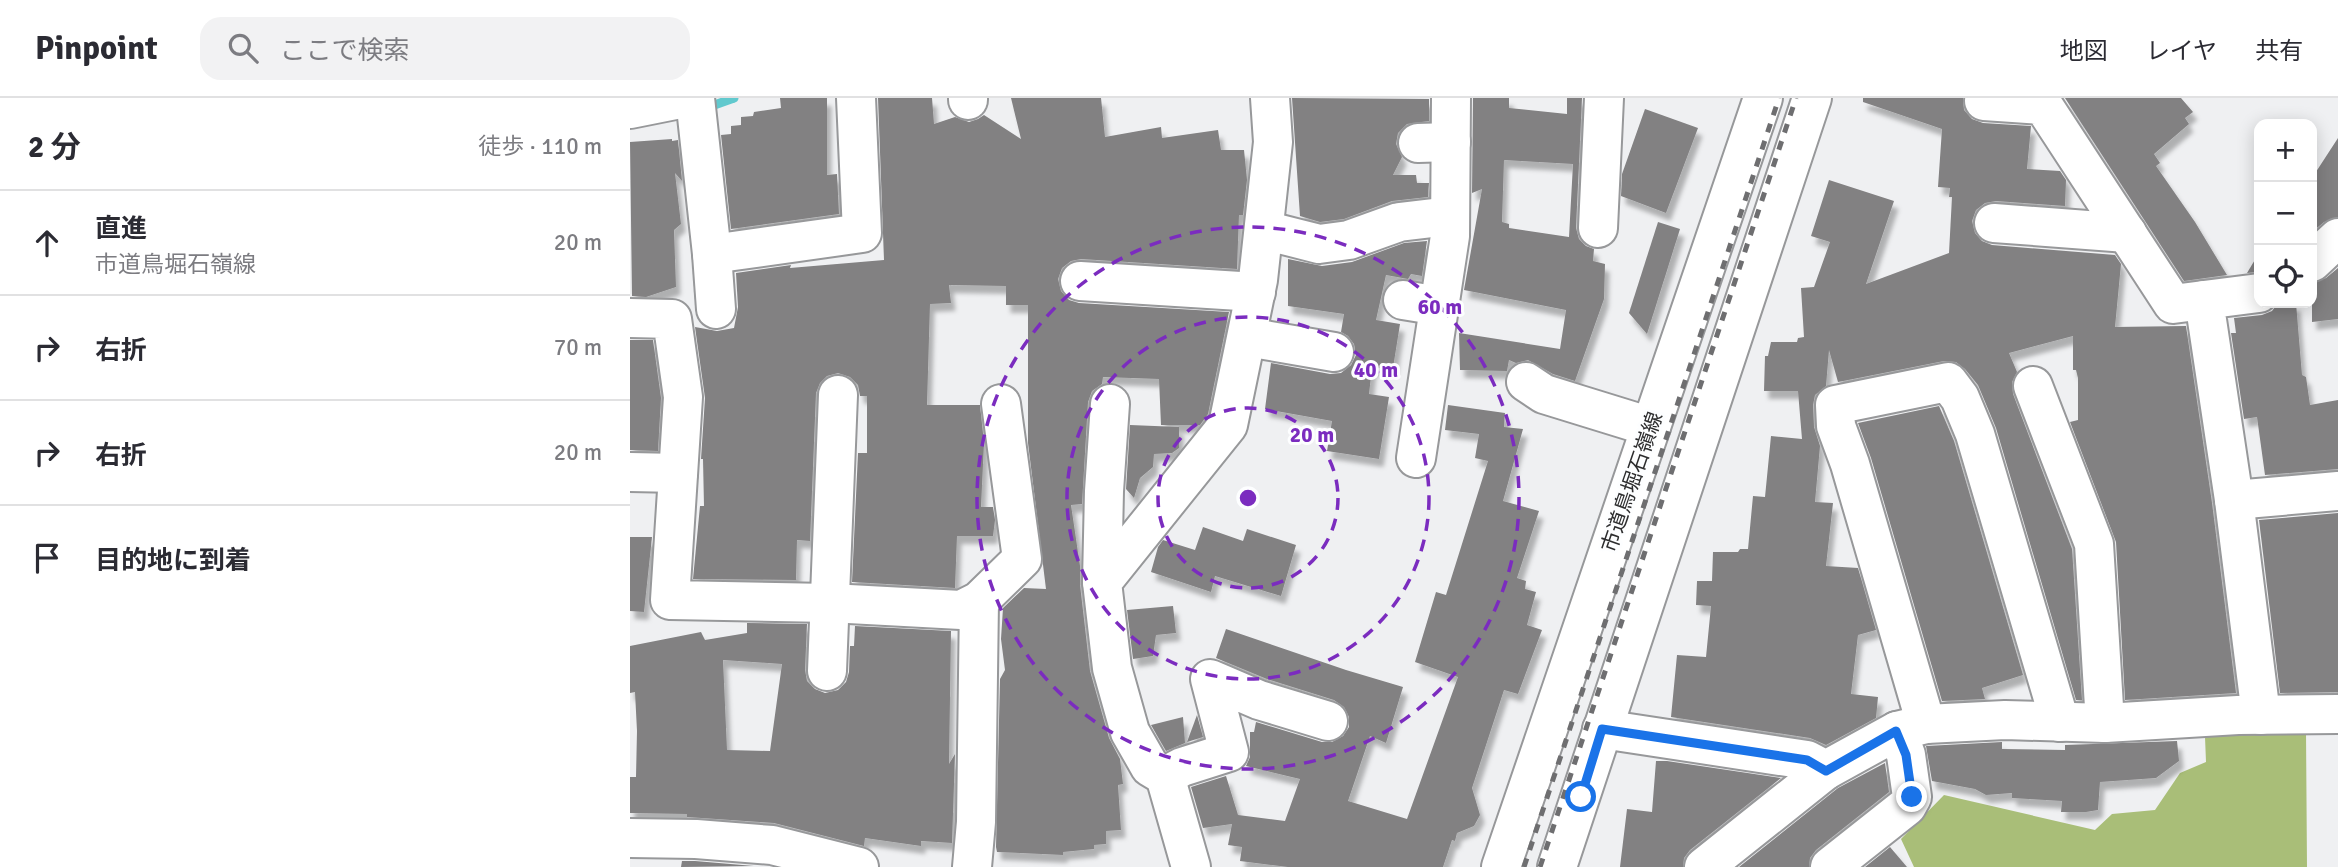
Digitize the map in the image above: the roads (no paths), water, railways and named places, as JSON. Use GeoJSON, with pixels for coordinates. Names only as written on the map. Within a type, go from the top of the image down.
{"type":"FeatureCollection","features":[{"type":"Feature","properties":{"kind":"street"},"geometry":{"type":"LineString","coordinates":[[712,254],[862,233],[856,98]]}},
{"type":"Feature","properties":{"kind":"street"},"geometry":{"type":"LineString","coordinates":[[1102,582],[1228,425],[1256,292],[1264,230],[1273,142],[1270,98]]}},
{"type":"Feature","properties":{"kind":"street"},"geometry":{"type":"LineString","coordinates":[[1416,458],[1440,306],[1450,216],[1434,142],[1451,98]]}},
{"type":"Feature","properties":{"kind":"street"},"geometry":{"type":"LineString","coordinates":[[1598,228],[1588,173],[1604,98]]}},
{"type":"Feature","properties":{"kind":"street","name":"市道鳥堀石嶺線"},"geometry":{"type":"LineString","coordinates":[[1501,867],[1763,98]]}},
{"type":"Feature","properties":{"kind":"street"},"geometry":{"type":"LineString","coordinates":[[1557,867],[1812,98]]}},
{"type":"Feature","properties":{"kind":"street"},"geometry":{"type":"LineString","coordinates":[[630,109],[692,99],[700,141],[716,310]]}},
{"type":"Feature","properties":{"kind":"street"},"geometry":{"type":"LineString","coordinates":[[1984,101],[2041,102],[2173,304],[2254,294]]}},
{"type":"Feature","properties":{"kind":"street"},"geometry":{"type":"LineString","coordinates":[[1264,230],[1319,244],[1349,240],[1399,222],[1450,216]]}},
{"type":"Feature","properties":{"kind":"street"},"geometry":{"type":"LineString","coordinates":[[1994,223],[2127,233]]}},
{"type":"Feature","properties":{"kind":"street"},"geometry":{"type":"LineString","coordinates":[[2317,257],[2338,238]]}},
{"type":"Feature","properties":{"kind":"street"},"geometry":{"type":"LineString","coordinates":[[1080,281],[1256,292]]}},
{"type":"Feature","properties":{"kind":"street"},"geometry":{"type":"LineString","coordinates":[[1403,300],[1440,306]]}},
{"type":"Feature","properties":{"kind":"street"},"geometry":{"type":"LineString","coordinates":[[2204,300],[2234,500],[2261,715]]}},
{"type":"Feature","properties":{"kind":"street"},"geometry":{"type":"LineString","coordinates":[[630,318],[672,318],[683,397],[670,600],[830,603],[961,610],[979,601],[1022,559],[1001,404]]}},
{"type":"Feature","properties":{"kind":"street"},"geometry":{"type":"LineString","coordinates":[[1247,337],[1334,352]]}},
{"type":"Feature","properties":{"kind":"street"},"geometry":{"type":"LineString","coordinates":[[1526,382],[1544,394],[1651,427]]}},
{"type":"Feature","properties":{"kind":"street"},"geometry":{"type":"LineString","coordinates":[[1830,867],[1907,806],[1912,797],[1906,755],[1911,728],[1850,464],[1836,426],[1835,405],[1948,382],[1960,398],[1975,434],[2060,722]]}},
{"type":"Feature","properties":{"kind":"street"},"geometry":{"type":"LineString","coordinates":[[2034,386],[2094,544],[2105,723]]}},
{"type":"Feature","properties":{"kind":"street"},"geometry":{"type":"LineString","coordinates":[[827,671],[838,395]]}},
{"type":"Feature","properties":{"kind":"street"},"geometry":{"type":"LineString","coordinates":[[1110,404],[1102,582],[1112,668],[1130,732],[1150,768],[1165,776],[1191,867]]}},
{"type":"Feature","properties":{"kind":"street"},"geometry":{"type":"LineString","coordinates":[[630,472],[678,473]]}},
{"type":"Feature","properties":{"kind":"street"},"geometry":{"type":"LineString","coordinates":[[2234,500],[2338,491]]}},
{"type":"Feature","properties":{"kind":"street"},"geometry":{"type":"LineString","coordinates":[[972,867],[976,822],[979,601]]}},
{"type":"Feature","properties":{"kind":"street"},"geometry":{"type":"LineString","coordinates":[[1165,776],[1228,752],[1199,674],[1259,700],[1328,721]]}},
{"type":"Feature","properties":{"kind":"street"},"geometry":{"type":"LineString","coordinates":[[1704,867],[1826,771],[1911,728],[2004,720],[2105,723],[2338,714]]}},
{"type":"Feature","properties":{"kind":"street"},"geometry":{"type":"LineString","coordinates":[[1602,729],[1807,760],[1826,771]]}},
{"type":"Feature","properties":{"kind":"street"},"geometry":{"type":"LineString","coordinates":[[630,838],[696,839],[771,856],[859,867]]}},
{"type":"Feature","properties":{"kind":"waterway"},"geometry":{"type":"LineString","coordinates":[[706,108],[734,98]]}},
{"type":"Feature","properties":{"kind":"railway"},"geometry":{"type":"LineString","coordinates":[[1524,867],[1779,98]]}},
{"type":"Feature","properties":{"kind":"railway"},"geometry":{"type":"LineString","coordinates":[[1540,867],[1796,98]]}}]}
